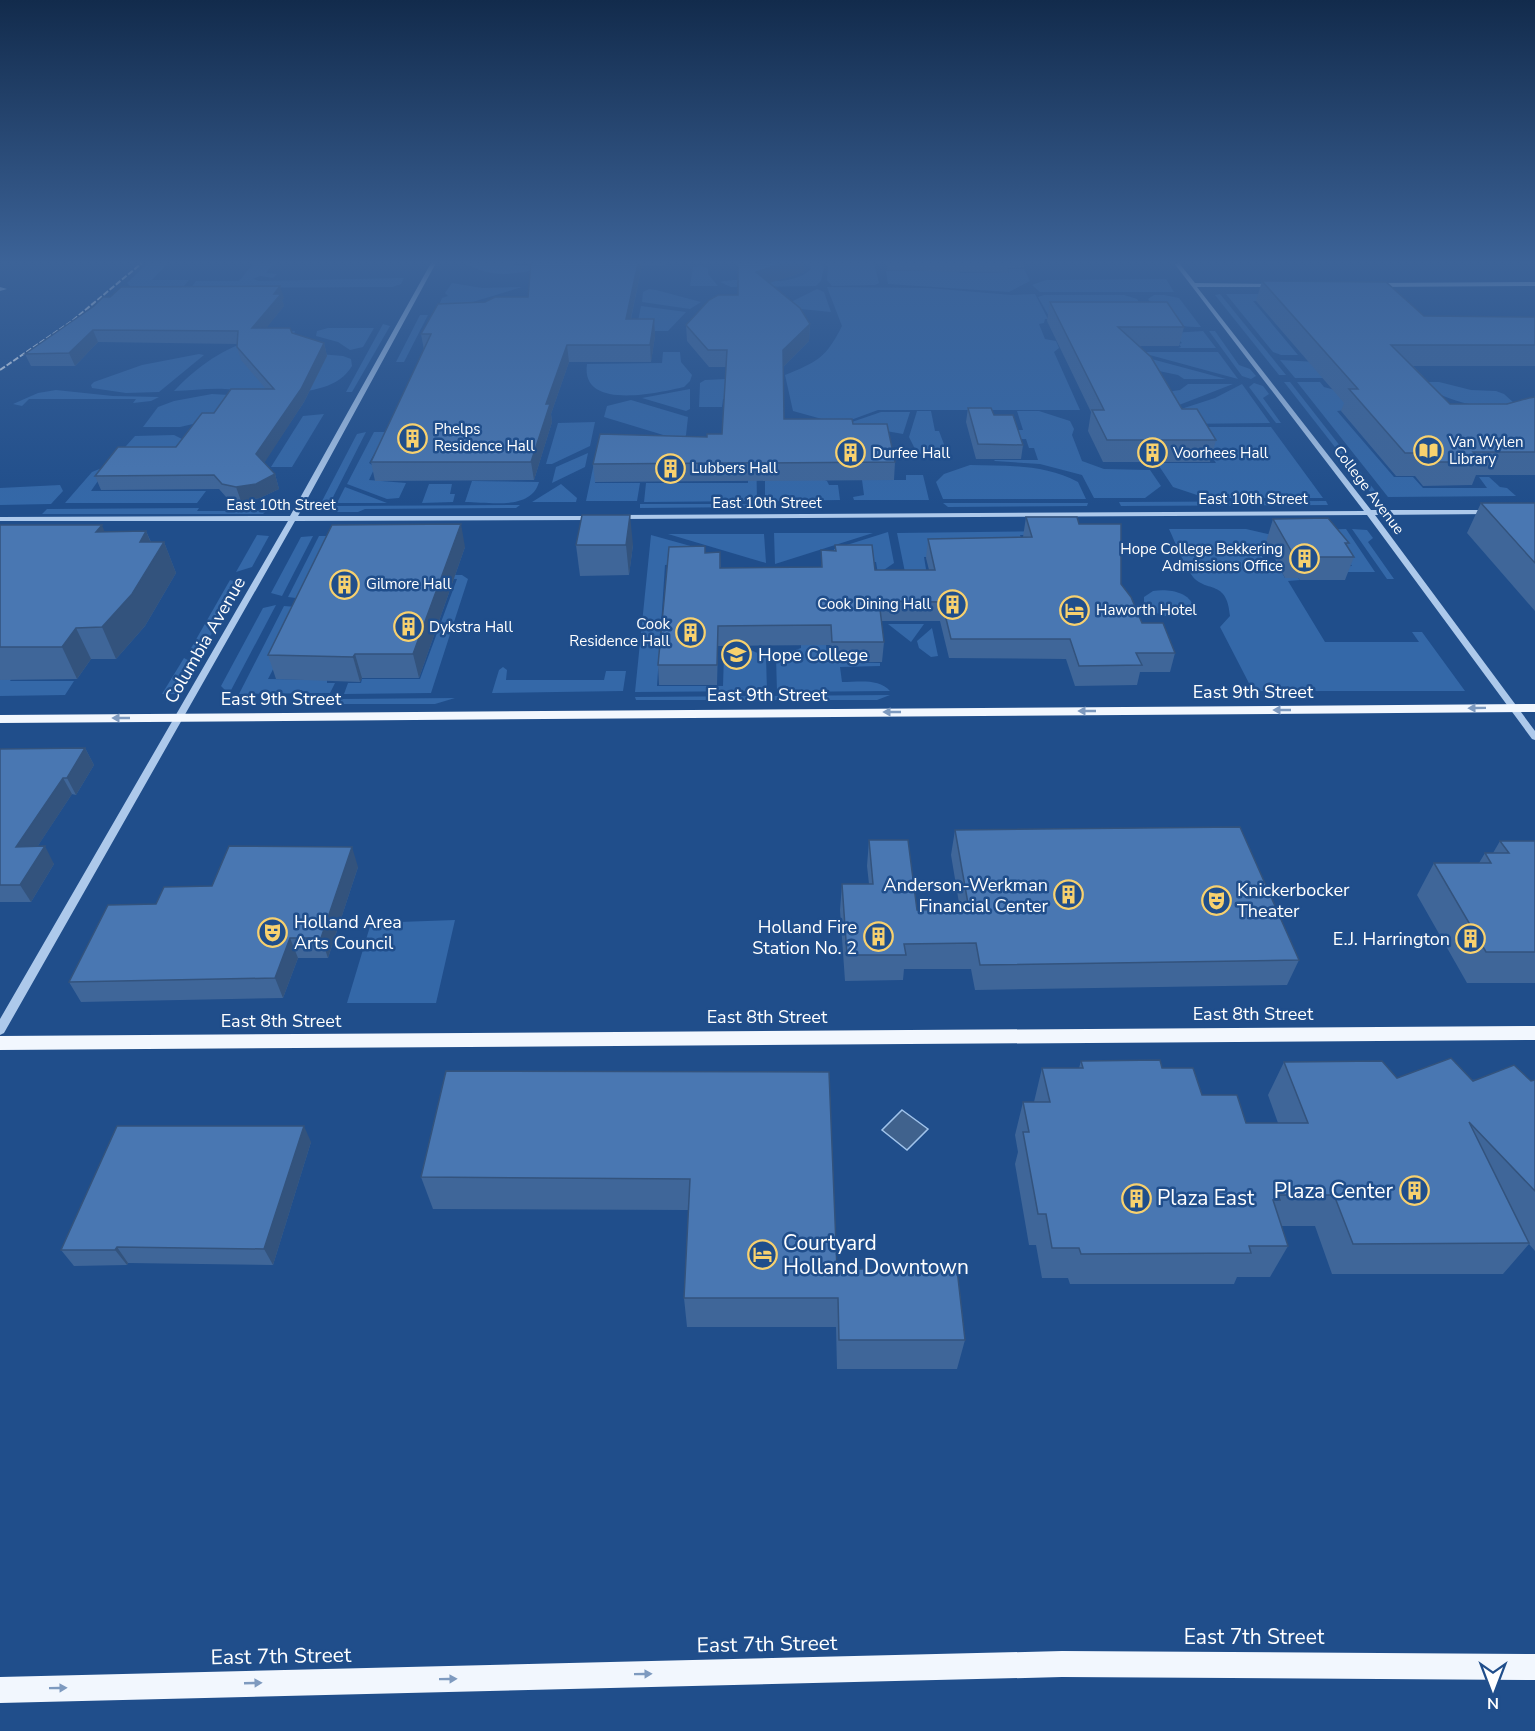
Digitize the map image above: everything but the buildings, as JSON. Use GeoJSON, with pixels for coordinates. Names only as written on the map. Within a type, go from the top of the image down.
{"type":"FeatureCollection","features":[{"type":"Feature","properties":{"kind":"main road","name":"East 9th Street"},"geometry":{"type":"LineString","coordinates":[[0,719],[1535,708]]}},
{"type":"Feature","properties":{"kind":"main road","name":"East 8th Street"},"geometry":{"type":"LineString","coordinates":[[0,1043],[1535,1033]]}},
{"type":"Feature","properties":{"kind":"main road","name":"East 7th Street"},"geometry":{"type":"LineString","coordinates":[[0,1690],[1062,1664],[1535,1667]]}},
{"type":"Feature","properties":{"kind":"street","name":"Columbia Avenue"},"geometry":{"type":"LineString","coordinates":[[0,1030],[293,518],[389,344]]}},
{"type":"Feature","properties":{"kind":"street","name":"College Avenue"},"geometry":{"type":"LineString","coordinates":[[1238,344],[1369,512],[1535,737]]}},
{"type":"Feature","properties":{"kind":"street","name":"East 10th Street"},"geometry":{"type":"LineString","coordinates":[[0,519],[1500,512]]}},
{"type":"Feature","properties":{"kind":"shaded area"},"geometry":{"type":"Polygon","coordinates":[[[242,344],[305,344],[320,354],[351,359],[352,366],[342,378],[312,390],[294,392],[219,389],[174,391],[200,367],[228,349],[242,344]]]}},
{"type":"Feature","properties":{"kind":"shaded area"},"geometry":{"type":"Polygon","coordinates":[[[341,344],[365,344],[363,347],[350,350],[341,344]]]}},
{"type":"Feature","properties":{"kind":"shaded area"},"geometry":{"type":"Polygon","coordinates":[[[372,344],[380,344],[352,392],[346,392],[372,344]]]}},
{"type":"Feature","properties":{"kind":"shaded area"},"geometry":{"type":"Polygon","coordinates":[[[405,344],[413,344],[404,362],[396,362],[405,344]]]}},
{"type":"Feature","properties":{"kind":"shaded area"},"geometry":{"type":"Polygon","coordinates":[[[1057,344],[1059,348],[1054,352],[1080,410],[878,410],[840,424],[793,411],[785,375],[820,358],[831,345],[1057,344]]]}},
{"type":"Feature","properties":{"kind":"shaded area"},"geometry":{"type":"Polygon","coordinates":[[[1179,344],[1213,344],[1216,348],[1178,348],[1181,347],[1179,344]]]}},
{"type":"Feature","properties":{"kind":"shaded area"},"geometry":{"type":"Polygon","coordinates":[[[1218,344],[1224,344],[1239,365],[1250,369],[1256,376],[1251,379],[1242,376],[1218,344]]]}},
{"type":"Feature","properties":{"kind":"shaded area"},"geometry":{"type":"Polygon","coordinates":[[[1254,344],[1261,344],[1286,375],[1279,375],[1254,344]]]}},
{"type":"Feature","properties":{"kind":"shaded area"},"geometry":{"type":"Polygon","coordinates":[[[1266,344],[1289,344],[1298,355],[1281,355],[1273,352],[1266,344]]]}},
{"type":"Feature","properties":{"kind":"shaded area"},"geometry":{"type":"Polygon","coordinates":[[[663,352],[680,352],[681,362],[692,375],[684,387],[640,395],[608,394],[596,388],[588,379],[587,364],[662,363],[663,352]]]}},
{"type":"Feature","properties":{"kind":"shaded area"},"geometry":{"type":"Polygon","coordinates":[[[1144,352],[1218,352],[1238,379],[1146,354],[1144,352]]]}},
{"type":"Feature","properties":{"kind":"shaded area"},"geometry":{"type":"Polygon","coordinates":[[[204,355],[159,392],[126,393],[92,388],[91,385],[142,365],[204,355]]]}},
{"type":"Feature","properties":{"kind":"shaded area"},"geometry":{"type":"Polygon","coordinates":[[[1144,357],[1226,379],[1184,379],[1178,375],[1154,370],[1144,357]]]}},
{"type":"Feature","properties":{"kind":"shaded area"},"geometry":{"type":"Polygon","coordinates":[[[1280,360],[1317,362],[1340,378],[1295,378],[1280,360]]]}},
{"type":"Feature","properties":{"kind":"shaded area"},"geometry":{"type":"Polygon","coordinates":[[[726,379],[746,399],[723,399],[722,407],[699,407],[700,383],[705,380],[726,379]]]}},
{"type":"Feature","properties":{"kind":"shaded area"},"geometry":{"type":"Polygon","coordinates":[[[1284,382],[1290,382],[1380,497],[1374,497],[1284,382]]]}},
{"type":"Feature","properties":{"kind":"shaded area"},"geometry":{"type":"Polygon","coordinates":[[[1297,382],[1320,382],[1324,387],[1360,397],[1346,410],[1337,411],[1394,477],[1413,477],[1423,488],[1487,488],[1479,477],[1489,477],[1500,487],[1507,488],[1516,496],[1388,497],[1297,382]]]}},
{"type":"Feature","properties":{"kind":"shaded area"},"geometry":{"type":"Polygon","coordinates":[[[1420,382],[1439,382],[1471,390],[1496,391],[1504,394],[1524,412],[1456,401],[1431,390],[1420,382]]]}},
{"type":"Feature","properties":{"kind":"shaded area"},"geometry":{"type":"Polygon","coordinates":[[[1254,383],[1263,386],[1269,394],[1263,398],[1281,423],[1276,423],[1249,387],[1254,383]]]}},
{"type":"Feature","properties":{"kind":"shaded area"},"geometry":{"type":"Polygon","coordinates":[[[1188,384],[1233,384],[1179,405],[1167,392],[1180,390],[1188,384]]]}},
{"type":"Feature","properties":{"kind":"shaded area"},"geometry":{"type":"Polygon","coordinates":[[[1242,384],[1270,423],[1176,424],[1178,410],[1215,398],[1242,384]]]}},
{"type":"Feature","properties":{"kind":"shaded area"},"geometry":{"type":"Polygon","coordinates":[[[690,389],[690,409],[686,411],[642,398],[690,389]]]}},
{"type":"Feature","properties":{"kind":"shaded area"},"geometry":{"type":"Polygon","coordinates":[[[56,390],[113,396],[159,397],[151,401],[133,403],[136,399],[29,399],[22,406],[13,404],[38,393],[56,390]]]}},
{"type":"Feature","properties":{"kind":"shaded area"},"geometry":{"type":"Polygon","coordinates":[[[212,394],[247,396],[219,418],[180,427],[143,427],[158,407],[174,401],[212,394]]]}},
{"type":"Feature","properties":{"kind":"shaded area"},"geometry":{"type":"Polygon","coordinates":[[[631,400],[688,417],[683,441],[604,417],[607,406],[631,400]]]}},
{"type":"Feature","properties":{"kind":"shaded area"},"geometry":{"type":"Polygon","coordinates":[[[917,411],[931,411],[935,431],[939,431],[948,455],[934,456],[917,453],[909,437],[917,411]]]}},
{"type":"Feature","properties":{"kind":"shaded area"},"geometry":{"type":"Polygon","coordinates":[[[1017,411],[1039,411],[1070,421],[1074,429],[1072,435],[1082,461],[1104,469],[1150,470],[1161,486],[1145,498],[1094,498],[1082,475],[1040,464],[995,461],[1038,460],[1034,448],[1029,448],[1026,439],[1019,439],[1014,430],[1023,430],[1017,411]]]}},
{"type":"Feature","properties":{"kind":"shaded area"},"geometry":{"type":"Polygon","coordinates":[[[881,412],[910,412],[903,434],[846,424],[881,412]]]}},
{"type":"Feature","properties":{"kind":"shaded area"},"geometry":{"type":"Polygon","coordinates":[[[324,414],[292,467],[271,467],[303,416],[324,414]]]}},
{"type":"Feature","properties":{"kind":"shaded area"},"geometry":{"type":"Polygon","coordinates":[[[595,422],[590,446],[552,464],[546,464],[558,423],[595,422]]]}},
{"type":"Feature","properties":{"kind":"shaded area"},"geometry":{"type":"Polygon","coordinates":[[[1187,427],[1271,427],[1323,498],[1206,498],[1173,487],[1157,463],[1216,463],[1195,430],[1187,427]]]}},
{"type":"Feature","properties":{"kind":"shaded area"},"geometry":{"type":"Polygon","coordinates":[[[366,432],[330,503],[321,503],[357,434],[366,432]]]}},
{"type":"Feature","properties":{"kind":"shaded area"},"geometry":{"type":"Polygon","coordinates":[[[374,432],[388,432],[388,447],[378,447],[369,463],[375,467],[369,480],[406,483],[399,498],[387,499],[347,484],[374,432]]]}},
{"type":"Feature","properties":{"kind":"shaded area"},"geometry":{"type":"Polygon","coordinates":[[[174,435],[182,439],[167,457],[102,475],[91,491],[206,491],[197,503],[65,503],[92,472],[109,465],[135,436],[174,435]]]}},
{"type":"Feature","properties":{"kind":"shaded area"},"geometry":{"type":"Polygon","coordinates":[[[597,449],[601,452],[595,483],[640,483],[637,501],[586,501],[597,449]]]}},
{"type":"Feature","properties":{"kind":"shaded area"},"geometry":{"type":"Polygon","coordinates":[[[756,449],[757,501],[644,502],[646,483],[748,483],[748,452],[756,449]]]}},
{"type":"Feature","properties":{"kind":"shaded area"},"geometry":{"type":"Polygon","coordinates":[[[765,451],[827,481],[829,485],[838,485],[840,500],[765,501],[765,451]]]}},
{"type":"Feature","properties":{"kind":"shaded area"},"geometry":{"type":"Polygon","coordinates":[[[588,453],[585,467],[552,483],[556,467],[588,453]]]}},
{"type":"Feature","properties":{"kind":"shaded area"},"geometry":{"type":"Polygon","coordinates":[[[970,465],[1025,467],[1052,472],[1078,482],[1086,499],[943,499],[936,482],[944,474],[970,465]]]}},
{"type":"Feature","properties":{"kind":"shaded area"},"geometry":{"type":"Polygon","coordinates":[[[906,475],[923,475],[929,500],[854,500],[853,497],[864,495],[862,480],[906,480],[906,475]]]}},
{"type":"Feature","properties":{"kind":"shaded area"},"geometry":{"type":"Polygon","coordinates":[[[472,481],[539,482],[535,491],[518,501],[508,503],[465,502],[472,481]]]}},
{"type":"Feature","properties":{"kind":"shaded area"},"geometry":{"type":"Polygon","coordinates":[[[429,484],[452,484],[450,494],[455,494],[453,502],[422,503],[429,484]]]}},
{"type":"Feature","properties":{"kind":"shaded area"},"geometry":{"type":"Polygon","coordinates":[[[561,484],[577,498],[576,502],[532,502],[561,484]]]}},
{"type":"Feature","properties":{"kind":"shaded area"},"geometry":{"type":"Polygon","coordinates":[[[60,485],[63,491],[51,504],[0,505],[0,488],[60,485]]]}},
{"type":"Feature","properties":{"kind":"shaded area"},"geometry":{"type":"Polygon","coordinates":[[[345,487],[387,503],[337,503],[345,487]]]}},
{"type":"Feature","properties":{"kind":"shaded area"},"geometry":{"type":"Polygon","coordinates":[[[1326,501],[1328,505],[1121,506],[1119,502],[1326,501]]]}},
{"type":"Feature","properties":{"kind":"shaded area"},"geometry":{"type":"Polygon","coordinates":[[[943,503],[1088,503],[1087,506],[948,507],[943,503]]]}},
{"type":"Feature","properties":{"kind":"shaded area"},"geometry":{"type":"Polygon","coordinates":[[[640,504],[758,504],[758,507],[640,508],[640,504]]]}},
{"type":"Feature","properties":{"kind":"shaded area"},"geometry":{"type":"Polygon","coordinates":[[[520,505],[516,508],[365,509],[358,512],[333,512],[335,506],[520,505]]]}},
{"type":"Feature","properties":{"kind":"shaded area"},"geometry":{"type":"Polygon","coordinates":[[[199,508],[197,511],[266,511],[263,514],[42,514],[47,509],[199,508]]]}},
{"type":"Feature","properties":{"kind":"shaded area"},"geometry":{"type":"Polygon","coordinates":[[[1169,529],[1246,529],[1281,537],[1285,541],[1265,541],[1268,548],[1257,549],[1269,567],[1279,567],[1285,578],[1300,580],[1288,581],[1325,642],[1419,642],[1412,632],[1422,632],[1465,691],[1253,691],[1220,627],[1230,616],[1225,597],[1221,592],[1198,582],[1193,577],[1169,529]]]}},
{"type":"Feature","properties":{"kind":"shaded area"},"geometry":{"type":"Polygon","coordinates":[[[1346,529],[1375,572],[1341,572],[1338,567],[1352,566],[1339,547],[1316,530],[1346,529]]]}},
{"type":"Feature","properties":{"kind":"shaded area"},"geometry":{"type":"Polygon","coordinates":[[[1352,529],[1367,530],[1373,538],[1368,542],[1394,579],[1387,579],[1352,529]]]}},
{"type":"Feature","properties":{"kind":"shaded area"},"geometry":{"type":"Polygon","coordinates":[[[1068,531],[1070,535],[1020,535],[1027,556],[924,557],[929,587],[908,587],[897,533],[1068,531]]]}},
{"type":"Feature","properties":{"kind":"shaded area"},"geometry":{"type":"Polygon","coordinates":[[[888,532],[894,563],[878,574],[876,562],[836,562],[834,549],[888,532]]]}},
{"type":"Feature","properties":{"kind":"shaded area"},"geometry":{"type":"Polygon","coordinates":[[[774,533],[873,533],[775,564],[774,533]]]}},
{"type":"Feature","properties":{"kind":"shaded area"},"geometry":{"type":"Polygon","coordinates":[[[668,534],[764,534],[766,563],[668,534]]]}},
{"type":"Feature","properties":{"kind":"shaded area"},"geometry":{"type":"Polygon","coordinates":[[[257,535],[269,536],[252,567],[236,572],[257,535]]]}},
{"type":"Feature","properties":{"kind":"shaded area"},"geometry":{"type":"Polygon","coordinates":[[[441,535],[311,600],[288,597],[319,536],[441,535]]]}},
{"type":"Feature","properties":{"kind":"shaded area"},"geometry":{"type":"Polygon","coordinates":[[[651,535],[705,550],[704,563],[665,565],[657,686],[723,686],[725,622],[745,622],[744,647],[766,657],[767,691],[635,692],[651,535]]]}},
{"type":"Feature","properties":{"kind":"shaded area"},"geometry":{"type":"Polygon","coordinates":[[[313,536],[282,596],[271,593],[301,537],[313,536]]]}},
{"type":"Feature","properties":{"kind":"shaded area"},"geometry":{"type":"Polygon","coordinates":[[[402,575],[462,575],[468,579],[431,693],[344,694],[348,683],[361,683],[362,679],[420,679],[457,579],[401,578],[402,575]]]}},
{"type":"Feature","properties":{"kind":"shaded area"},"geometry":{"type":"Polygon","coordinates":[[[230,580],[241,583],[204,647],[190,650],[230,580]]]}},
{"type":"Feature","properties":{"kind":"shaded area"},"geometry":{"type":"Polygon","coordinates":[[[1153,591],[1177,592],[1187,597],[1194,607],[1183,616],[1161,615],[1154,612],[1144,602],[1144,597],[1153,591]]]}},
{"type":"Feature","properties":{"kind":"shaded area"},"geometry":{"type":"Polygon","coordinates":[[[276,605],[229,694],[221,686],[263,608],[276,605]]]}},
{"type":"Feature","properties":{"kind":"shaded area"},"geometry":{"type":"Polygon","coordinates":[[[284,606],[322,609],[303,611],[268,679],[327,680],[327,683],[335,683],[330,693],[239,694],[284,606]]]}},
{"type":"Feature","properties":{"kind":"shaded area"},"geometry":{"type":"Polygon","coordinates":[[[801,623],[825,623],[827,662],[880,663],[880,666],[840,667],[842,682],[874,682],[890,691],[777,692],[776,657],[801,648],[801,623]]]}},
{"type":"Feature","properties":{"kind":"shaded area"},"geometry":{"type":"Polygon","coordinates":[[[888,624],[924,624],[911,642],[888,624]]]}},
{"type":"Feature","properties":{"kind":"shaded area"},"geometry":{"type":"Polygon","coordinates":[[[932,628],[938,656],[931,657],[919,648],[917,641],[932,628]]]}},
{"type":"Feature","properties":{"kind":"shaded area"},"geometry":{"type":"Polygon","coordinates":[[[184,658],[195,664],[177,694],[162,694],[184,658]]]}},
{"type":"Feature","properties":{"kind":"shaded area"},"geometry":{"type":"Polygon","coordinates":[[[503,667],[507,670],[506,680],[604,680],[606,671],[626,671],[623,691],[492,693],[499,670],[503,667]]]}},
{"type":"Feature","properties":{"kind":"shaded area"},"geometry":{"type":"Polygon","coordinates":[[[0,672],[16,672],[10,681],[74,681],[65,695],[0,696],[0,672]]]}},
{"type":"Feature","properties":{"kind":"shaded area"},"geometry":{"type":"Polygon","coordinates":[[[890,695],[877,700],[636,700],[635,697],[890,695]]]}},
{"type":"Feature","properties":{"kind":"shaded area"},"geometry":{"type":"Polygon","coordinates":[[[455,698],[435,704],[337,704],[339,699],[455,698]]]}},
{"type":"Feature","properties":{"kind":"shaded area"},"geometry":{"type":"Polygon","coordinates":[[[455,920],[436,1003],[347,1003],[371,923],[455,920]]]}},
{"type":"Feature","properties":{"kind":"shaded area"},"geometry":{"type":"Polygon","coordinates":[[[902,1110],[928,1129],[907,1150],[882,1130],[902,1110]]]}},
{"type":"Feature","properties":{"kind":"railway"},"geometry":{"type":"LineString","coordinates":[[0,370],[39,344]]}},
{"type":"Feature","properties":{"kind":"place","name":"Phelps Residence Hall"},"geometry":{"type":"Point","coordinates":[413,438]}},
{"type":"Feature","properties":{"kind":"place","name":"Van Wylen Library"},"geometry":{"type":"Point","coordinates":[1428,451]}},
{"type":"Feature","properties":{"kind":"place","name":"Durfee Hall"},"geometry":{"type":"Point","coordinates":[851,453]}},
{"type":"Feature","properties":{"kind":"place","name":"Voorhees Hall"},"geometry":{"type":"Point","coordinates":[1152,453]}},
{"type":"Feature","properties":{"kind":"place","name":"Lubbers Hall"},"geometry":{"type":"Point","coordinates":[670,468]}},
{"type":"Feature","properties":{"kind":"place","name":"Hope College Bekkering Admissions Office"},"geometry":{"type":"Point","coordinates":[1304,558]}},
{"type":"Feature","properties":{"kind":"place","name":"Gilmore Hall"},"geometry":{"type":"Point","coordinates":[345,584]}},
{"type":"Feature","properties":{"kind":"place","name":"Cook Dining Hall"},"geometry":{"type":"Point","coordinates":[952,604]}},
{"type":"Feature","properties":{"kind":"place","name":"Haworth Hotel"},"geometry":{"type":"Point","coordinates":[1075,610]}},
{"type":"Feature","properties":{"kind":"place","name":"Dykstra Hall"},"geometry":{"type":"Point","coordinates":[408,627]}},
{"type":"Feature","properties":{"kind":"place","name":"Cook Residence Hall"},"geometry":{"type":"Point","coordinates":[691,633]}},
{"type":"Feature","properties":{"kind":"place","name":"Hope College"},"geometry":{"type":"Point","coordinates":[737,655]}},
{"type":"Feature","properties":{"kind":"place","name":"Anderson-Werkman Financial Center"},"geometry":{"type":"Point","coordinates":[1069,895]}},
{"type":"Feature","properties":{"kind":"place","name":"Knickerbocker Theater"},"geometry":{"type":"Point","coordinates":[1216,900]}},
{"type":"Feature","properties":{"kind":"place","name":"Holland Area Arts Council"},"geometry":{"type":"Point","coordinates":[273,932]}},
{"type":"Feature","properties":{"kind":"place","name":"Holland Fire Station No. 2"},"geometry":{"type":"Point","coordinates":[878,937]}},
{"type":"Feature","properties":{"kind":"place","name":"E.J. Harrington"},"geometry":{"type":"Point","coordinates":[1471,939]}},
{"type":"Feature","properties":{"kind":"place","name":"Plaza Center"},"geometry":{"type":"Point","coordinates":[1414,1191]}},
{"type":"Feature","properties":{"kind":"place","name":"Plaza East"},"geometry":{"type":"Point","coordinates":[1136,1198]}},
{"type":"Feature","properties":{"kind":"place","name":"Courtyard Holland Downtown"},"geometry":{"type":"Point","coordinates":[762,1255]}}]}
